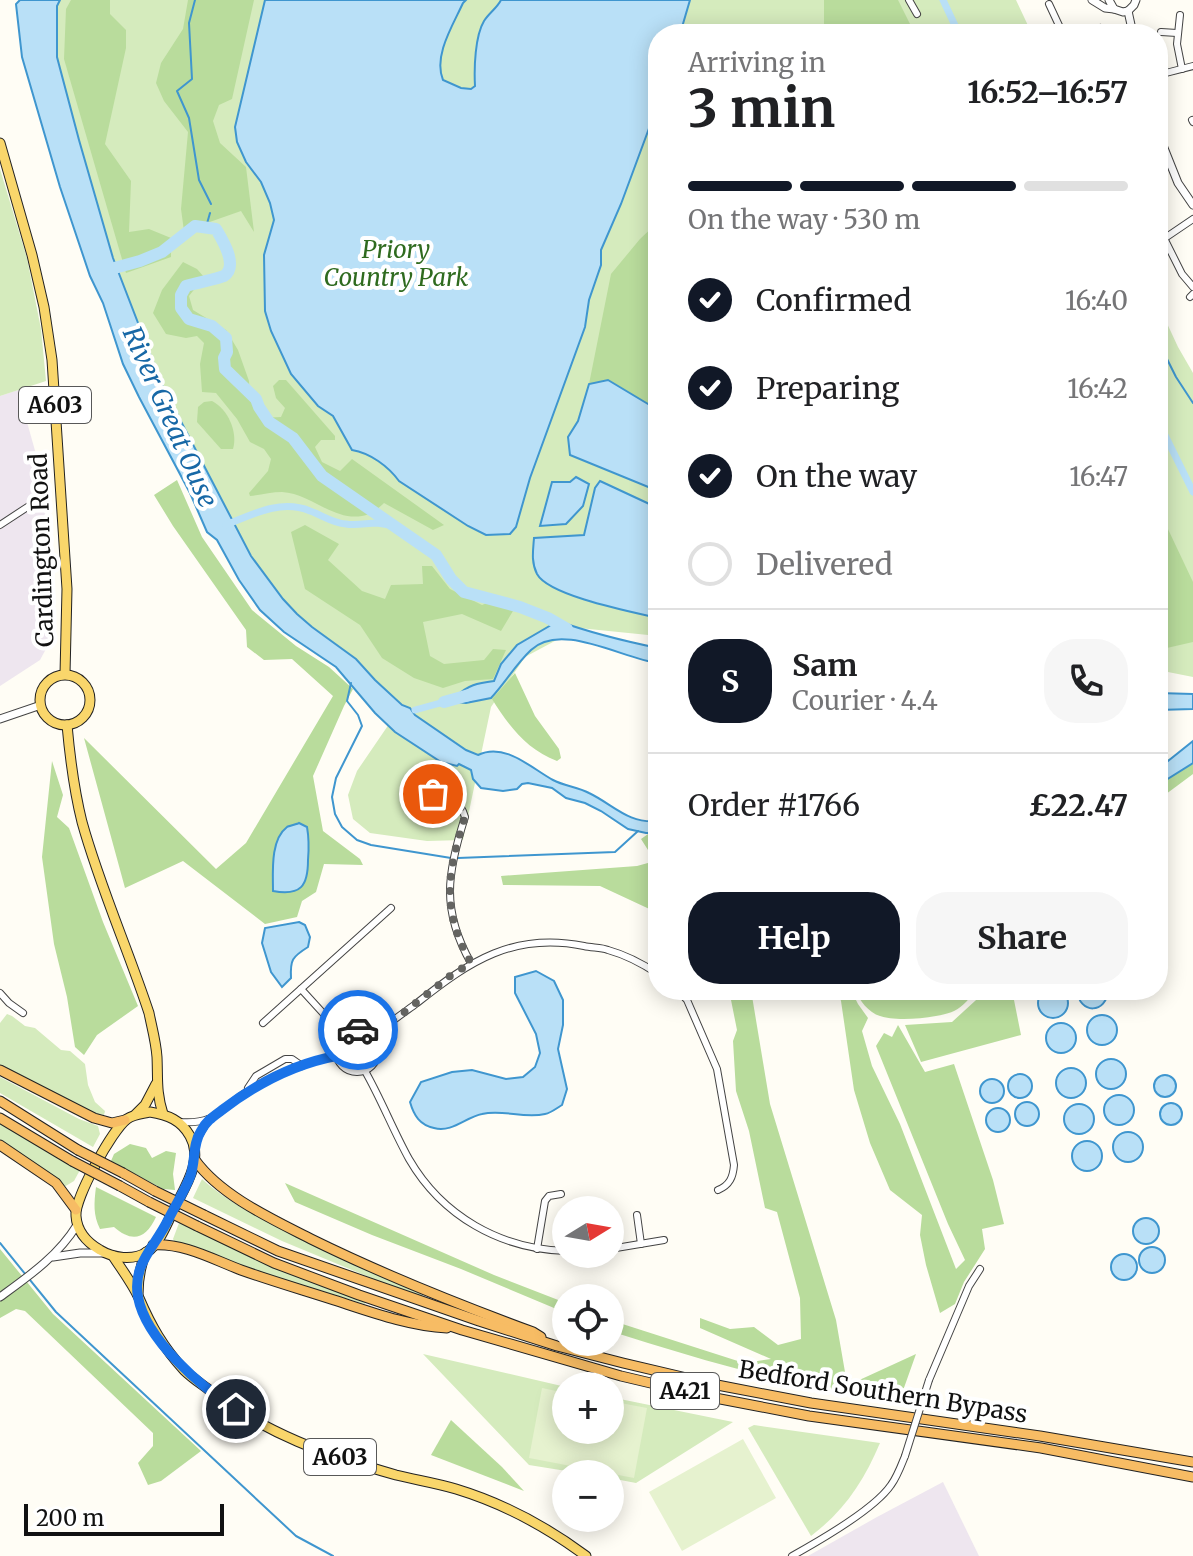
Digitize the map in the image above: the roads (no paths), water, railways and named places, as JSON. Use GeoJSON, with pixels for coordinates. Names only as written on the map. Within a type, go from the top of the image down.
{"type":"FeatureCollection","features":[{"type":"Feature","properties":{"kind":"highway"},"geometry":{"type":"LineString","coordinates":[[0,1070],[94,1118],[112,1123],[125,1120]]}},
{"type":"Feature","properties":{"kind":"highway","name":"Bedford Southern Bypass"},"geometry":{"type":"LineString","coordinates":[[0,1101],[78,1150],[278,1251],[552,1344]]}},
{"type":"Feature","properties":{"kind":"highway","name":"Bedford Southern Bypass"},"geometry":{"type":"LineString","coordinates":[[0,1118],[149,1202],[274,1263],[462,1330],[621,1376],[724,1400],[809,1416],[1041,1448],[1193,1477]]}},
{"type":"Feature","properties":{"kind":"highway"},"geometry":{"type":"LineString","coordinates":[[0,1145],[56,1183],[76,1210]]}},
{"type":"Feature","properties":{"kind":"highway"},"geometry":{"type":"LineString","coordinates":[[195,1160],[205,1174],[259,1213],[369,1268],[533,1332],[552,1343]]}},
{"type":"Feature","properties":{"kind":"highway"},"geometry":{"type":"LineString","coordinates":[[150,1249],[168,1244],[182,1247],[367,1311],[427,1327],[462,1330]]}},
{"type":"Feature","properties":{"kind":"highway","name":"Bedford Southern Bypass"},"geometry":{"type":"LineString","coordinates":[[598,1356],[712,1384],[782,1397],[1193,1462]]}},
{"type":"Feature","properties":{"kind":"main road","name":"Cardington Road"},"geometry":{"type":"LineString","coordinates":[[0,143],[32,255],[52,360],[67,589],[65,674]]}},
{"type":"Feature","properties":{"kind":"main road"},"geometry":{"type":"LineString","coordinates":[[65,674],[77,677],[86,685],[91,696],[84,717],[67,725],[50,720],[41,705],[44,686],[53,677],[65,674]]}},
{"type":"Feature","properties":{"kind":"main road"},"geometry":{"type":"LineString","coordinates":[[67,725],[82,820],[149,1013],[156,1049],[156,1082],[163,1114]]}},
{"type":"Feature","properties":{"kind":"main road"},"geometry":{"type":"LineString","coordinates":[[136,1114],[152,1095],[156,1082]]}},
{"type":"Feature","properties":{"kind":"main road"},"geometry":{"type":"LineString","coordinates":[[138,1297],[142,1262],[164,1228],[190,1177],[195,1160],[194,1144],[186,1129],[163,1114],[150,1112],[125,1120],[113,1134],[84,1187],[76,1210],[77,1225],[83,1237],[109,1255],[125,1258],[150,1249]]}},
{"type":"Feature","properties":{"kind":"main road","name":"A603"},"geometry":{"type":"LineString","coordinates":[[109,1255],[138,1297],[151,1327],[186,1372],[251,1419],[315,1450],[487,1500],[586,1556]]}},
{"type":"Feature","properties":{"kind":"street"},"geometry":{"type":"LineString","coordinates":[[909,0],[917,14]]}},
{"type":"Feature","properties":{"kind":"street"},"geometry":{"type":"LineString","coordinates":[[1092,0],[1105,8],[1123,12],[1128,11],[1136,0]]}},
{"type":"Feature","properties":{"kind":"street"},"geometry":{"type":"LineString","coordinates":[[1109,0],[1114,9]]}},
{"type":"Feature","properties":{"kind":"street"},"geometry":{"type":"LineString","coordinates":[[1049,4],[1058,24]]}},
{"type":"Feature","properties":{"kind":"street"},"geometry":{"type":"LineString","coordinates":[[1128,11],[1131,24]]}},
{"type":"Feature","properties":{"kind":"street"},"geometry":{"type":"LineString","coordinates":[[1180,15],[1177,52],[1182,69]]}},
{"type":"Feature","properties":{"kind":"street"},"geometry":{"type":"LineString","coordinates":[[1168,32],[1177,33]]}},
{"type":"Feature","properties":{"kind":"street"},"geometry":{"type":"LineString","coordinates":[[1168,72],[1193,66]]}},
{"type":"Feature","properties":{"kind":"street"},"geometry":{"type":"LineString","coordinates":[[1168,158],[1178,183],[1193,205]]}},
{"type":"Feature","properties":{"kind":"street"},"geometry":{"type":"LineString","coordinates":[[1168,236],[1193,219]]}},
{"type":"Feature","properties":{"kind":"street"},"geometry":{"type":"LineString","coordinates":[[1168,244],[1182,274],[1193,287]]}},
{"type":"Feature","properties":{"kind":"street"},"geometry":{"type":"LineString","coordinates":[[0,525],[32,504],[36,498],[36,488]]}},
{"type":"Feature","properties":{"kind":"street"},"geometry":{"type":"LineString","coordinates":[[0,719],[41,705]]}},
{"type":"Feature","properties":{"kind":"street"},"geometry":{"type":"LineString","coordinates":[[433,794],[454,799],[465,817],[449,887],[451,915],[471,963]]}},
{"type":"Feature","properties":{"kind":"street"},"geometry":{"type":"LineString","coordinates":[[263,1023],[391,908]]}},
{"type":"Feature","properties":{"kind":"street"},"geometry":{"type":"LineString","coordinates":[[373,1037],[450,976],[471,963],[511,947],[556,941],[605,949],[648,968]]}},
{"type":"Feature","properties":{"kind":"street"},"geometry":{"type":"LineString","coordinates":[[301,989],[343,1035]]}},
{"type":"Feature","properties":{"kind":"street"},"geometry":{"type":"LineString","coordinates":[[0,993],[23,1013]]}},
{"type":"Feature","properties":{"kind":"street"},"geometry":{"type":"LineString","coordinates":[[687,1000],[719,1077],[734,1165],[729,1183],[718,1190]]}},
{"type":"Feature","properties":{"kind":"street"},"geometry":{"type":"LineString","coordinates":[[359,1029],[373,1037],[379,1053],[365,1071],[350,1071],[340,1063],[336,1047],[343,1035],[359,1029]]}},
{"type":"Feature","properties":{"kind":"street"},"geometry":{"type":"LineString","coordinates":[[179,1122],[196,1123],[209,1119],[246,1091],[302,1066],[336,1056]]}},
{"type":"Feature","properties":{"kind":"street"},"geometry":{"type":"LineString","coordinates":[[246,1091],[256,1076],[285,1059],[292,1059],[302,1066]]}},
{"type":"Feature","properties":{"kind":"street"},"geometry":{"type":"LineString","coordinates":[[365,1071],[410,1161],[441,1201],[470,1224],[494,1236],[537,1249],[552,1250]]}},
{"type":"Feature","properties":{"kind":"street"},"geometry":{"type":"LineString","coordinates":[[194,1144],[209,1119]]}},
{"type":"Feature","properties":{"kind":"street"},"geometry":{"type":"LineString","coordinates":[[537,1249],[545,1201],[549,1196],[561,1194]]}},
{"type":"Feature","properties":{"kind":"street"},"geometry":{"type":"LineString","coordinates":[[637,1215],[641,1244]]}},
{"type":"Feature","properties":{"kind":"street"},"geometry":{"type":"LineString","coordinates":[[0,1297],[51,1257],[68,1240],[77,1225]]}},
{"type":"Feature","properties":{"kind":"street"},"geometry":{"type":"LineString","coordinates":[[624,1247],[664,1240]]}},
{"type":"Feature","properties":{"kind":"street"},"geometry":{"type":"LineString","coordinates":[[51,1257],[80,1253],[109,1255]]}},
{"type":"Feature","properties":{"kind":"street"},"geometry":{"type":"LineString","coordinates":[[792,1556],[860,1513],[883,1495],[898,1474],[929,1380],[969,1286],[980,1269]]}},
{"type":"Feature","properties":{"kind":"water","name":"River Great Ouse"},"geometry":{"type":"Polygon","coordinates":[[[20,0],[60,0],[57,6],[57,57],[113,258],[162,385],[251,556],[283,599],[312,627],[356,659],[402,705],[466,750],[478,755],[498,752],[517,758],[553,780],[585,791],[630,817],[648,821],[648,833],[628,829],[601,811],[566,798],[552,788],[528,783],[503,791],[481,788],[473,779],[471,770],[459,764],[441,762],[395,732],[336,667],[284,632],[260,610],[217,540],[207,532],[123,364],[60,187],[22,57],[16,4],[20,0]]]}},
{"type":"Feature","properties":{"kind":"water"},"geometry":{"type":"Polygon","coordinates":[[[265,0],[466,0],[440,61],[443,80],[471,89],[475,86],[476,52],[481,27],[501,0],[690,0],[683,24],[648,24],[648,131],[601,250],[601,265],[589,300],[585,327],[530,478],[516,527],[510,534],[486,535],[468,526],[399,481],[378,461],[352,450],[333,416],[318,406],[291,374],[265,311],[264,255],[274,220],[261,182],[246,162],[237,142],[235,127],[265,0]]]}},
{"type":"Feature","properties":{"kind":"water"},"geometry":{"type":"Polygon","coordinates":[[[608,380],[648,404],[648,487],[570,455],[568,437],[578,421],[589,384],[608,380]]]}},
{"type":"Feature","properties":{"kind":"water"},"geometry":{"type":"Polygon","coordinates":[[[576,477],[589,484],[583,506],[566,524],[540,526],[552,482],[570,482],[576,477]]]}},
{"type":"Feature","properties":{"kind":"water"},"geometry":{"type":"Polygon","coordinates":[[[600,481],[648,503],[648,616],[574,596],[545,582],[535,570],[534,538],[584,535],[595,488],[600,481]]]}},
{"type":"Feature","properties":{"kind":"water"},"geometry":{"type":"Polygon","coordinates":[[[558,621],[648,646],[648,661],[575,640],[544,642],[526,655],[491,698],[457,702],[456,697],[469,687],[494,681],[501,664],[517,645],[558,621]]]}},
{"type":"Feature","properties":{"kind":"water"},"geometry":{"type":"Polygon","coordinates":[[[1168,693],[1193,694],[1193,709],[1168,710],[1168,693]]]}},
{"type":"Feature","properties":{"kind":"water"},"geometry":{"type":"Polygon","coordinates":[[[1193,741],[1193,763],[1168,779],[1168,761],[1193,741]]]}},
{"type":"Feature","properties":{"kind":"water"},"geometry":{"type":"Polygon","coordinates":[[[299,823],[307,827],[309,847],[304,883],[290,892],[273,891],[278,840],[287,827],[299,823]]]}},
{"type":"Feature","properties":{"kind":"water"},"geometry":{"type":"Polygon","coordinates":[[[299,922],[305,925],[310,937],[308,947],[293,960],[291,978],[282,987],[271,972],[262,943],[265,928],[299,922]]]}},
{"type":"Feature","properties":{"kind":"water"},"geometry":{"type":"Polygon","coordinates":[[[536,971],[554,981],[563,1000],[563,1025],[558,1049],[567,1089],[562,1105],[549,1113],[537,1115],[482,1114],[441,1129],[421,1122],[410,1102],[421,1082],[452,1072],[472,1070],[506,1079],[523,1077],[535,1067],[540,1053],[536,1034],[515,993],[515,977],[536,971]]]}},
{"type":"Feature","properties":{"kind":"water"},"geometry":{"type":"Polygon","coordinates":[[[1038,1000],[1068,1000],[1067,1009],[1059,1017],[1047,1017],[1039,1009],[1038,1000]]]}},
{"type":"Feature","properties":{"kind":"water"},"geometry":{"type":"Polygon","coordinates":[[[1080,1000],[1105,1000],[1093,1008],[1080,1000]]]}},
{"type":"Feature","properties":{"kind":"water"},"geometry":{"type":"Polygon","coordinates":[[[1102,1015],[1113,1019],[1117,1030],[1113,1041],[1102,1045],[1091,1041],[1087,1030],[1091,1019],[1102,1015]]]}},
{"type":"Feature","properties":{"kind":"water"},"geometry":{"type":"Polygon","coordinates":[[[1061,1023],[1072,1027],[1076,1038],[1072,1049],[1061,1053],[1050,1049],[1046,1038],[1050,1027],[1061,1023]]]}},
{"type":"Feature","properties":{"kind":"water"},"geometry":{"type":"Polygon","coordinates":[[[1111,1059],[1122,1063],[1126,1074],[1122,1085],[1111,1089],[1100,1085],[1096,1074],[1100,1063],[1111,1059]]]}},
{"type":"Feature","properties":{"kind":"water"},"geometry":{"type":"Polygon","coordinates":[[[1071,1068],[1082,1072],[1086,1083],[1082,1094],[1071,1098],[1060,1094],[1056,1083],[1060,1072],[1071,1068]]]}},
{"type":"Feature","properties":{"kind":"water"},"geometry":{"type":"Polygon","coordinates":[[[1020,1074],[1029,1077],[1032,1086],[1029,1095],[1020,1098],[1011,1095],[1008,1086],[1011,1077],[1020,1074]]]}},
{"type":"Feature","properties":{"kind":"water"},"geometry":{"type":"Polygon","coordinates":[[[1161,1075],[1169,1075],[1176,1086],[1169,1097],[1161,1097],[1154,1090],[1154,1082],[1161,1075]]]}},
{"type":"Feature","properties":{"kind":"water"},"geometry":{"type":"Polygon","coordinates":[[[992,1079],[1001,1082],[1004,1091],[1001,1100],[992,1103],[983,1100],[980,1091],[983,1082],[992,1079]]]}},
{"type":"Feature","properties":{"kind":"water"},"geometry":{"type":"Polygon","coordinates":[[[1119,1095],[1130,1099],[1134,1110],[1130,1121],[1119,1125],[1108,1121],[1104,1110],[1108,1099],[1119,1095]]]}},
{"type":"Feature","properties":{"kind":"water"},"geometry":{"type":"Polygon","coordinates":[[[1027,1102],[1036,1105],[1039,1114],[1036,1123],[1027,1126],[1018,1123],[1015,1114],[1018,1105],[1027,1102]]]}},
{"type":"Feature","properties":{"kind":"water"},"geometry":{"type":"Polygon","coordinates":[[[1167,1103],[1175,1103],[1182,1114],[1175,1125],[1167,1125],[1160,1118],[1160,1110],[1167,1103]]]}},
{"type":"Feature","properties":{"kind":"water"},"geometry":{"type":"Polygon","coordinates":[[[1079,1104],[1090,1108],[1094,1119],[1090,1130],[1079,1134],[1068,1130],[1064,1119],[1068,1108],[1079,1104]]]}},
{"type":"Feature","properties":{"kind":"water"},"geometry":{"type":"Polygon","coordinates":[[[998,1108],[1007,1111],[1010,1120],[1007,1129],[998,1132],[989,1129],[986,1120],[989,1111],[998,1108]]]}},
{"type":"Feature","properties":{"kind":"water"},"geometry":{"type":"Polygon","coordinates":[[[1128,1132],[1139,1136],[1143,1147],[1139,1158],[1128,1162],[1117,1158],[1113,1147],[1117,1136],[1128,1132]]]}},
{"type":"Feature","properties":{"kind":"water"},"geometry":{"type":"Polygon","coordinates":[[[1087,1141],[1098,1145],[1102,1156],[1098,1167],[1087,1171],[1076,1167],[1072,1156],[1076,1145],[1087,1141]]]}},
{"type":"Feature","properties":{"kind":"water"},"geometry":{"type":"Polygon","coordinates":[[[1146,1218],[1155,1222],[1159,1231],[1155,1240],[1146,1244],[1137,1240],[1133,1231],[1137,1222],[1146,1218]]]}},
{"type":"Feature","properties":{"kind":"water"},"geometry":{"type":"Polygon","coordinates":[[[1152,1247],[1161,1251],[1165,1260],[1161,1269],[1152,1273],[1143,1269],[1139,1260],[1143,1251],[1152,1247]]]}},
{"type":"Feature","properties":{"kind":"water"},"geometry":{"type":"Polygon","coordinates":[[[1124,1254],[1133,1258],[1137,1267],[1133,1276],[1124,1280],[1115,1276],[1111,1267],[1115,1258],[1124,1254]]]}},
{"type":"Feature","properties":{"kind":"waterway"},"geometry":{"type":"LineString","coordinates":[[195,0],[189,23],[192,79],[177,91],[189,118],[199,180],[211,204]]}},
{"type":"Feature","properties":{"kind":"waterway"},"geometry":{"type":"LineString","coordinates":[[943,0],[954,24]]}},
{"type":"Feature","properties":{"kind":"waterway"},"geometry":{"type":"LineString","coordinates":[[206,227],[210,213]]}},
{"type":"Feature","properties":{"kind":"waterway"},"geometry":{"type":"LineString","coordinates":[[107,270],[162,252],[195,226],[216,229],[230,259],[228,272],[224,276],[186,286],[181,295],[181,308],[189,319],[212,326],[226,338],[225,369],[256,399],[269,422],[293,438],[322,476],[436,555],[451,579],[464,592],[520,607],[567,629]]}},
{"type":"Feature","properties":{"kind":"waterway"},"geometry":{"type":"LineString","coordinates":[[1168,361],[1193,403]]}},
{"type":"Feature","properties":{"kind":"waterway"},"geometry":{"type":"LineString","coordinates":[[1168,441],[1193,492]]}},
{"type":"Feature","properties":{"kind":"waterway"},"geometry":{"type":"LineString","coordinates":[[226,525],[267,509],[288,507],[310,511],[341,523],[396,526]]}},
{"type":"Feature","properties":{"kind":"waterway"},"geometry":{"type":"LineString","coordinates":[[351,683],[347,701],[362,726],[336,778],[332,797],[335,814],[342,827],[357,840],[371,845],[451,858]]}},
{"type":"Feature","properties":{"kind":"waterway"},"geometry":{"type":"LineString","coordinates":[[444,702],[469,695]]}},
{"type":"Feature","properties":{"kind":"waterway"},"geometry":{"type":"LineString","coordinates":[[415,710],[444,702]]}},
{"type":"Feature","properties":{"kind":"waterway"},"geometry":{"type":"LineString","coordinates":[[458,858],[615,852],[638,831]]}},
{"type":"Feature","properties":{"kind":"waterway"},"geometry":{"type":"LineString","coordinates":[[0,1243],[56,1312],[296,1536],[333,1556]]}},
{"type":"Feature","properties":{"kind":"park label","name":"Priory Country Park"},"geometry":{"type":"Point","coordinates":[396,264]}}]}
